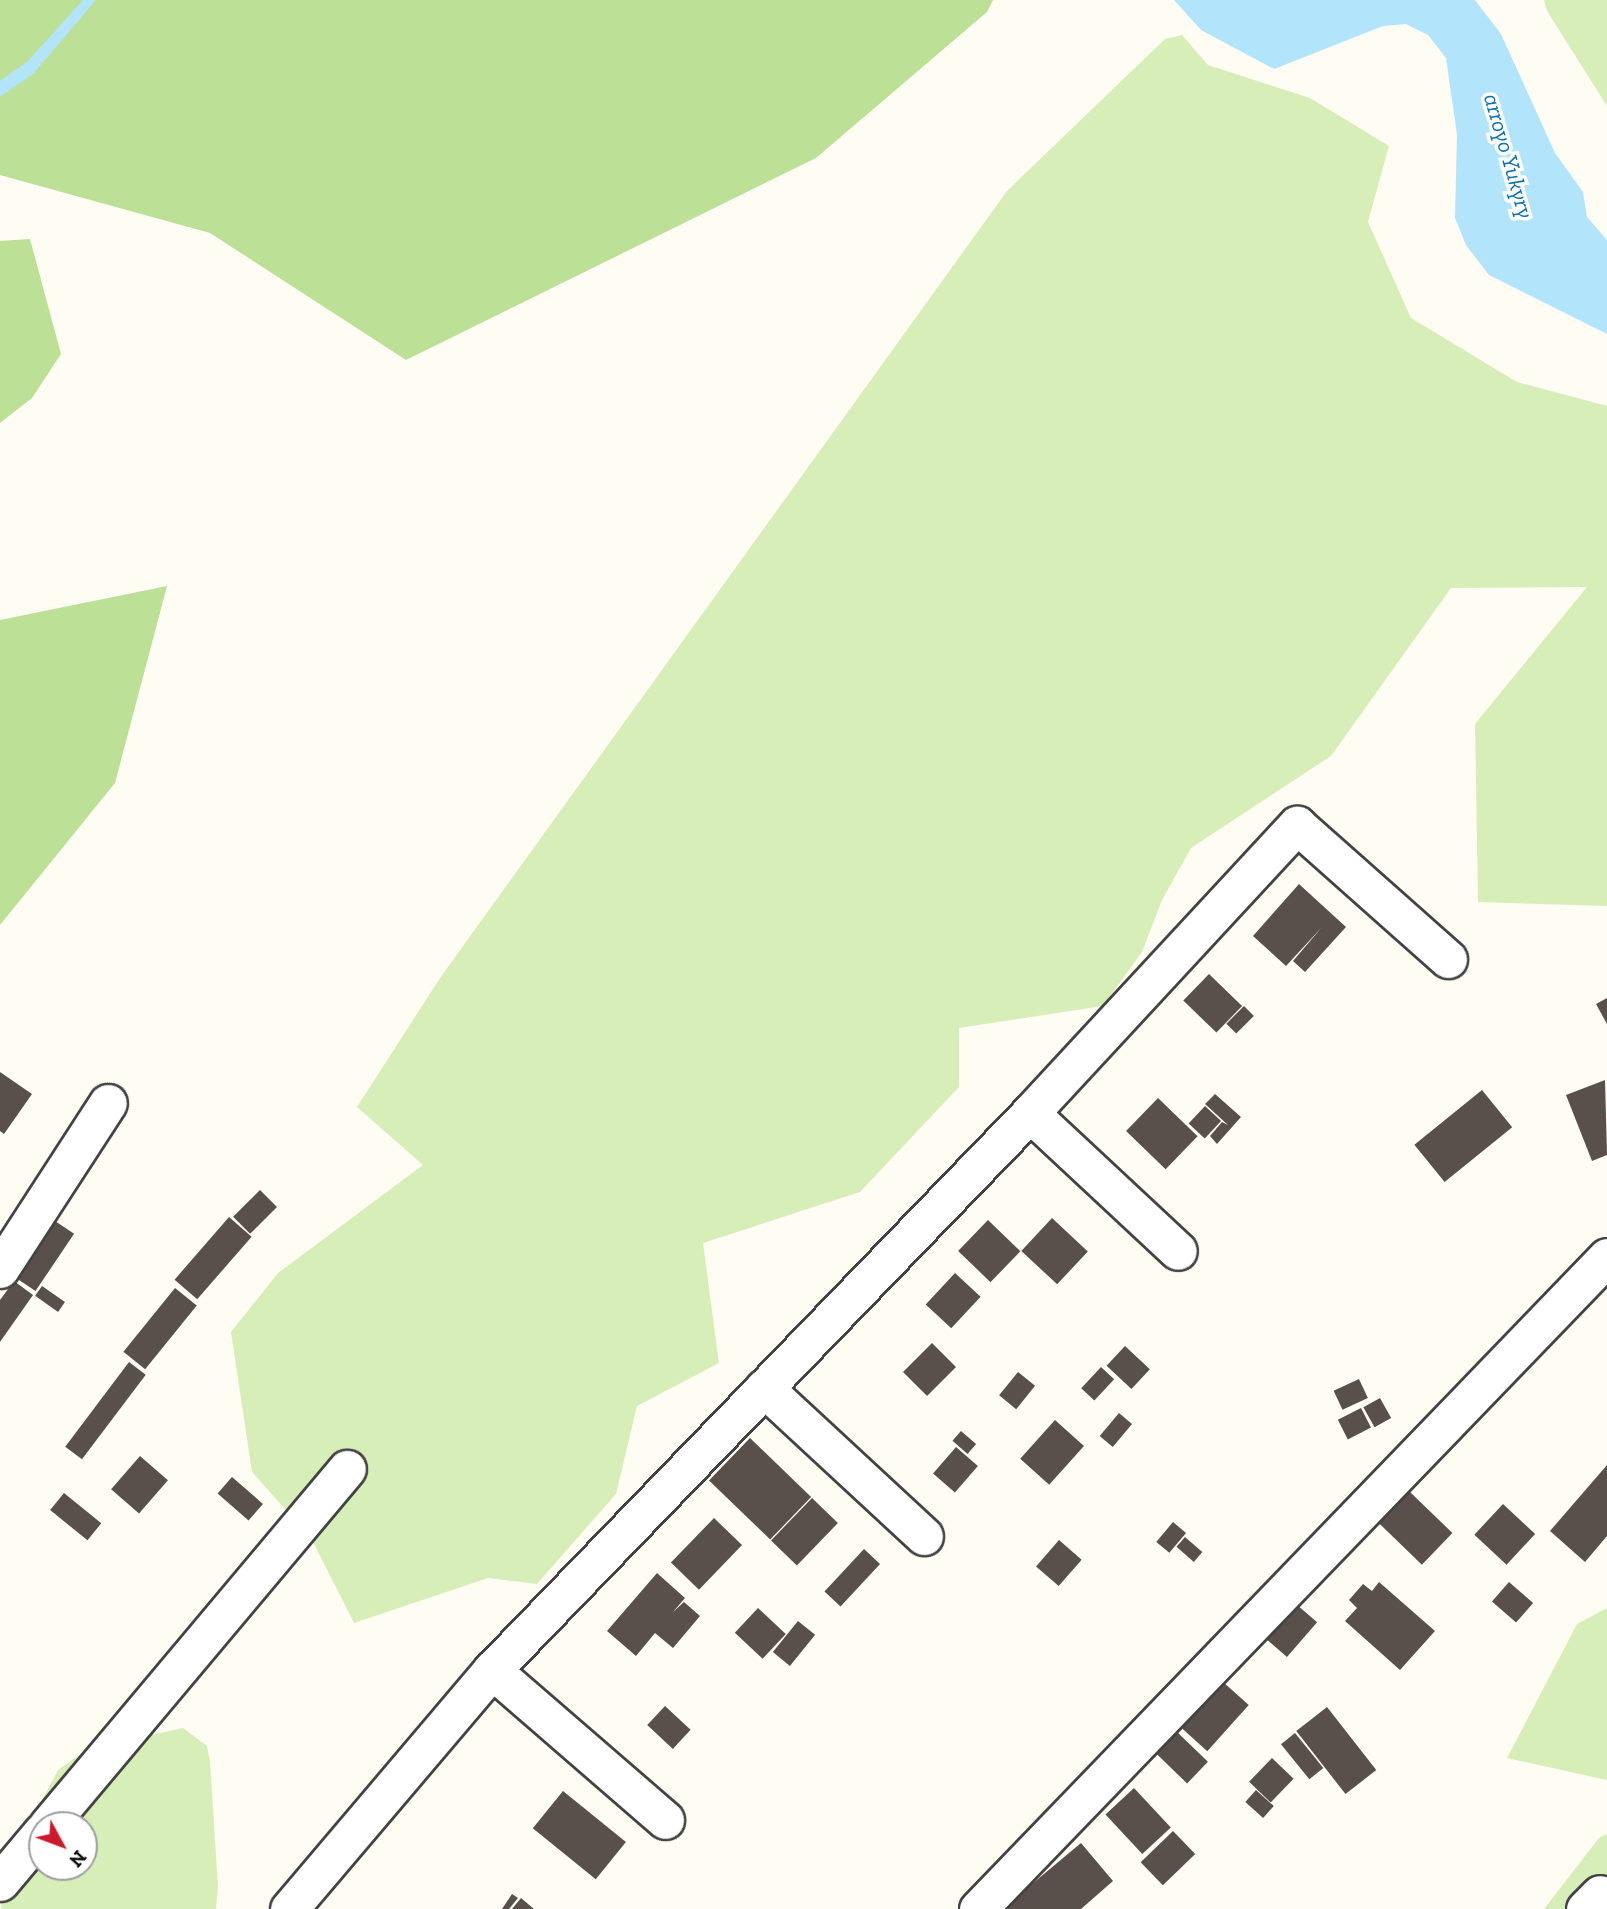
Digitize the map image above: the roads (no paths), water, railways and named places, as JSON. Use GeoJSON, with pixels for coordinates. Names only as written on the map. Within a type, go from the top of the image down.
{"type":"FeatureCollection","features":[{"type":"Feature","properties":{"kind":"street"},"geometry":{"type":"LineString","coordinates":[[289,1909],[492,1670],[1030,1113],[1297,825],[1448,959]]}},
{"type":"Feature","properties":{"kind":"street"},"geometry":{"type":"LineString","coordinates":[[0,1269],[108,1103]]}},
{"type":"Feature","properties":{"kind":"street"},"geometry":{"type":"LineString","coordinates":[[1030,1113],[1178,1251]]}},
{"type":"Feature","properties":{"kind":"street"},"geometry":{"type":"LineString","coordinates":[[978,1909],[1607,1257]]}},
{"type":"Feature","properties":{"kind":"street"},"geometry":{"type":"LineString","coordinates":[[764,1388],[924,1536]]}},
{"type":"Feature","properties":{"kind":"street"},"geometry":{"type":"LineString","coordinates":[[60,1811],[347,1469]]}},
{"type":"Feature","properties":{"kind":"street"},"geometry":{"type":"LineString","coordinates":[[492,1670],[666,1820]]}},
{"type":"Feature","properties":{"kind":"street"},"geometry":{"type":"LineString","coordinates":[[0,1882],[28,1849]]}},
{"type":"Feature","properties":{"kind":"water"},"geometry":{"type":"Polygon","coordinates":[[[83,0],[96,0],[33,74],[0,97],[0,81],[28,61],[83,0]]]}},
{"type":"Feature","properties":{"kind":"water","name":"arroyo Yukyry"},"geometry":{"type":"Polygon","coordinates":[[[1174,0],[1475,0],[1501,34],[1555,153],[1583,192],[1587,217],[1607,240],[1607,334],[1489,275],[1466,245],[1455,218],[1457,135],[1446,58],[1428,35],[1406,24],[1383,26],[1274,69],[1201,30],[1174,0]]]}}]}
